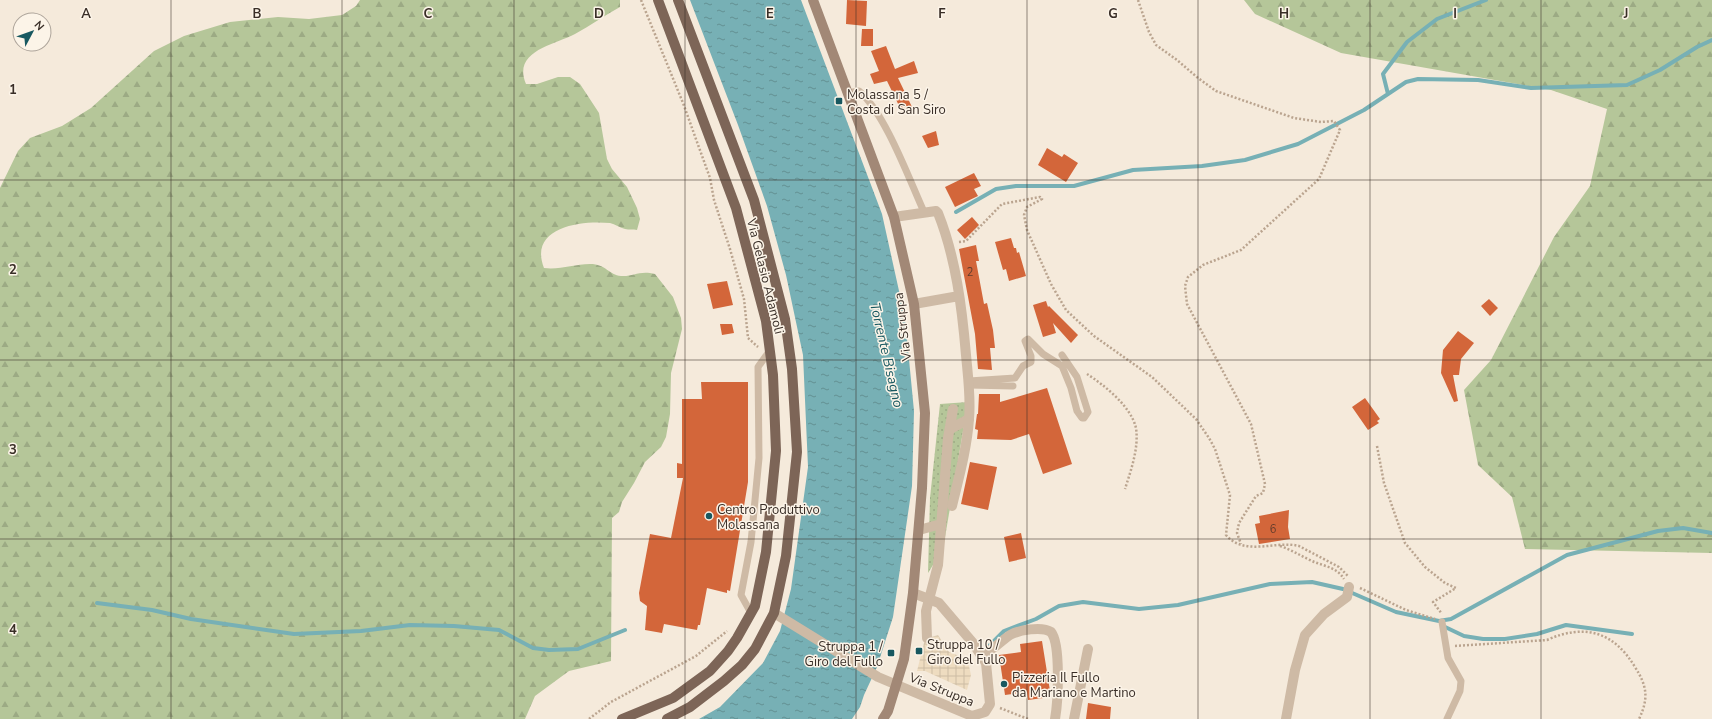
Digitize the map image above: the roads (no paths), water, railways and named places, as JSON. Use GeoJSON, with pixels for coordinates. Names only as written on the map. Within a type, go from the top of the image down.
{"type":"FeatureCollection","features":[{"type":"Feature","properties":{"kind":"main road","name":"Via Gelasio Adamoli"},"geometry":{"type":"LineString","coordinates":[[622,719],[673,698],[710,671],[728,651],[751,614],[755,606],[766,552],[776,451],[773,375],[766,321],[736,208],[658,0]]}},
{"type":"Feature","properties":{"kind":"main road","name":"Via Gelasio Adamoli"},"geometry":{"type":"LineString","coordinates":[[668,719],[690,706],[724,681],[742,665],[755,649],[777,615],[786,556],[797,452],[792,368],[785,318],[754,200],[678,0]]}},
{"type":"Feature","properties":{"kind":"main road","name":"Via Struppa"},"geometry":{"type":"LineString","coordinates":[[814,0],[894,218],[914,304],[925,414],[919,530],[913,593],[904,659],[888,711],[883,719]]}},
{"type":"Feature","properties":{"kind":"street"},"geometry":{"type":"LineString","coordinates":[[894,218],[924,212],[936,211],[938,213],[949,244],[964,326],[969,383],[969,419],[964,456],[952,506],[942,513]]}},
{"type":"Feature","properties":{"kind":"street"},"geometry":{"type":"LineString","coordinates":[[914,304],[959,296]]}},
{"type":"Feature","properties":{"kind":"street"},"geometry":{"type":"LineString","coordinates":[[927,638],[926,611],[938,565],[953,409]]}},
{"type":"Feature","properties":{"kind":"street"},"geometry":{"type":"LineString","coordinates":[[950,429],[969,419]]}},
{"type":"Feature","properties":{"kind":"street"},"geometry":{"type":"LineString","coordinates":[[919,530],[941,524]]}},
{"type":"Feature","properties":{"kind":"street"},"geometry":{"type":"LineString","coordinates":[[1286,719],[1288,716],[1295,670],[1305,635],[1351,587]]}},
{"type":"Feature","properties":{"kind":"street","name":"Via Struppa"},"geometry":{"type":"LineString","coordinates":[[897,685],[965,715],[977,717],[985,712],[990,704],[986,663],[982,656],[952,617],[939,603],[913,593]]}},
{"type":"Feature","properties":{"kind":"street"},"geometry":{"type":"LineString","coordinates":[[777,615],[878,677],[897,685]]}},
{"type":"Feature","properties":{"kind":"street"},"geometry":{"type":"LineString","coordinates":[[982,656],[994,649],[1013,634],[1041,629],[1051,632],[1056,645],[1058,704],[1055,719]]}},
{"type":"Feature","properties":{"kind":"street"},"geometry":{"type":"LineString","coordinates":[[1074,719],[1088,649]]}},
{"type":"Feature","properties":{"kind":"lane"},"geometry":{"type":"LineString","coordinates":[[847,92],[859,91],[872,107],[892,142],[924,212]]}},
{"type":"Feature","properties":{"kind":"lane"},"geometry":{"type":"LineString","coordinates":[[969,383],[1015,378],[1023,366],[1031,362],[1031,356],[1024,340],[1028,339],[1043,354],[1062,366],[1072,388],[1077,411],[1082,418],[1084,418],[1088,412],[1077,377],[1062,355]]}},
{"type":"Feature","properties":{"kind":"lane"},"geometry":{"type":"LineString","coordinates":[[751,614],[741,595],[751,542],[759,458],[758,367],[768,353]]}},
{"type":"Feature","properties":{"kind":"lane"},"geometry":{"type":"LineString","coordinates":[[969,383],[1013,386]]}},
{"type":"Feature","properties":{"kind":"lane"},"geometry":{"type":"LineString","coordinates":[[1442,624],[1448,658],[1461,681],[1460,691],[1447,719]]}},
{"type":"Feature","properties":{"kind":"water","name":"Torrente Bisagno"},"geometry":{"type":"Polygon","coordinates":[[[690,0],[801,0],[882,214],[905,318],[914,411],[912,486],[893,617],[877,667],[860,707],[852,719],[699,719],[720,707],[763,663],[780,631],[791,589],[808,467],[803,355],[786,275],[767,206],[690,0]]]}},
{"type":"Feature","properties":{"kind":"waterway"},"geometry":{"type":"LineString","coordinates":[[1388,94],[1383,74],[1407,42],[1437,19],[1486,0]]}},
{"type":"Feature","properties":{"kind":"waterway"},"geometry":{"type":"LineString","coordinates":[[956,212],[996,189],[1016,186],[1074,186],[1133,170],[1202,166],[1245,160],[1298,144],[1364,110],[1406,82],[1418,79],[1478,80],[1531,88],[1627,85],[1660,70],[1697,47],[1712,40]]}},
{"type":"Feature","properties":{"kind":"waterway"},"geometry":{"type":"LineString","coordinates":[[990,645],[1004,631],[1036,619],[1059,606],[1083,602],[1139,609],[1178,605],[1270,584],[1312,582],[1343,589],[1396,612],[1439,621],[1451,619],[1567,555],[1658,531],[1683,528],[1712,533]]}},
{"type":"Feature","properties":{"kind":"waterway"},"geometry":{"type":"LineString","coordinates":[[97,603],[152,610],[191,619],[294,634],[361,631],[410,625],[454,626],[499,630],[533,648],[549,650],[578,649],[625,630]]}},
{"type":"Feature","properties":{"kind":"waterway"},"geometry":{"type":"LineString","coordinates":[[1443,626],[1464,636],[1483,639],[1505,639],[1537,634],[1566,625],[1632,634]]}},
{"type":"Feature","properties":{"kind":"place","name":"Molassana 5 / Costa di San Siro"},"geometry":{"type":"Point","coordinates":[839,101]}},
{"type":"Feature","properties":{"kind":"place","name":"Centro Produttivo Molassana"},"geometry":{"type":"Point","coordinates":[709,516]}},
{"type":"Feature","properties":{"kind":"place","name":"Struppa 10 / Giro del Fullo"},"geometry":{"type":"Point","coordinates":[919,651]}},
{"type":"Feature","properties":{"kind":"place","name":"Struppa 1 / Giro del Fullo"},"geometry":{"type":"Point","coordinates":[891,653]}},
{"type":"Feature","properties":{"kind":"place","name":"Pizzeria Il Fullo da Mariano e Martino"},"geometry":{"type":"Point","coordinates":[1004,684]}}]}
